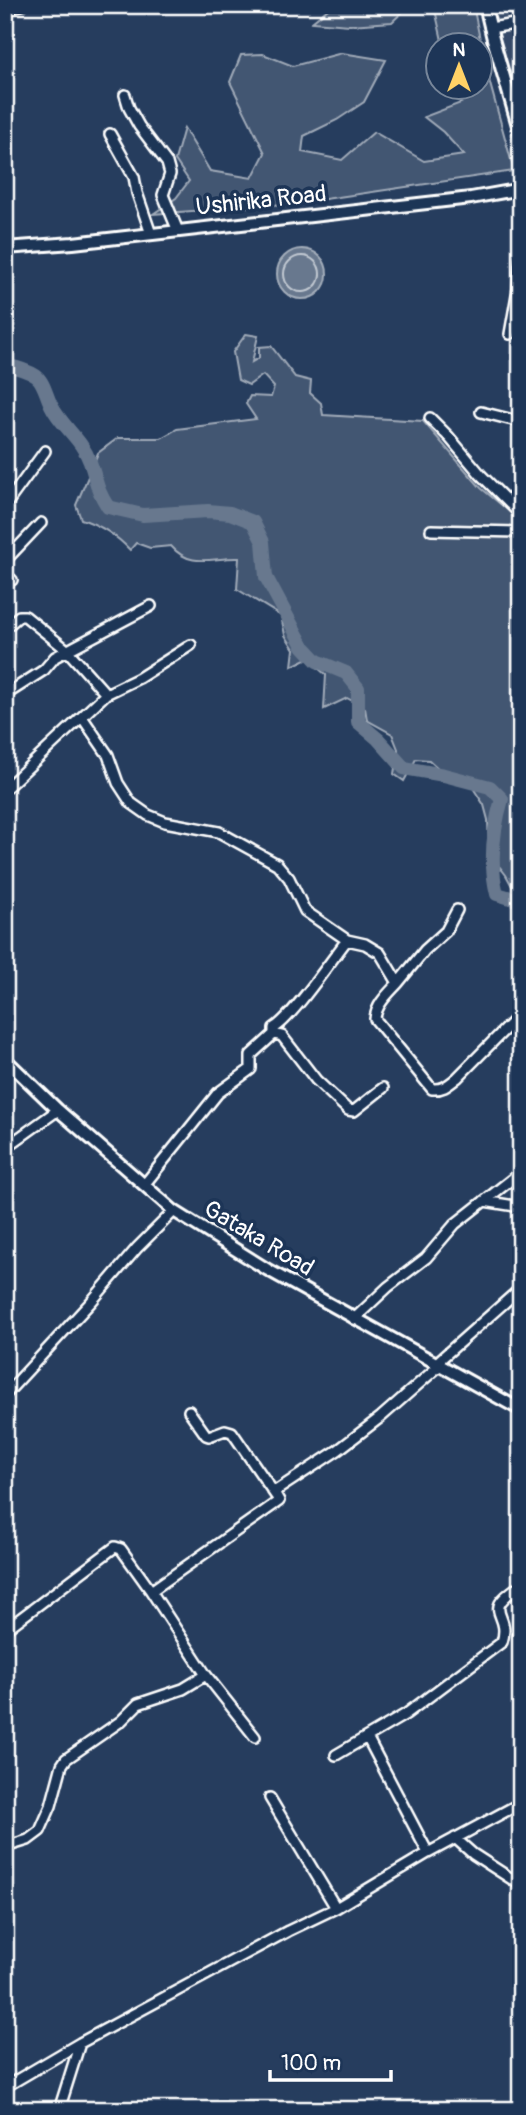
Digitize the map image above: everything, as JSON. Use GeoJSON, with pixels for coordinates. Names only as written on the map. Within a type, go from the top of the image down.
{"type":"FeatureCollection","features":[{"type":"Feature","properties":{"kind":"street"},"geometry":{"type":"LineString","coordinates":[[5,9],[22,5]]}},
{"type":"Feature","properties":{"kind":"street"},"geometry":{"type":"LineString","coordinates":[[485,5],[521,136]]}},
{"type":"Feature","properties":{"kind":"street"},"geometry":{"type":"LineString","coordinates":[[490,28],[521,23]]}},
{"type":"Feature","properties":{"kind":"street"},"geometry":{"type":"LineString","coordinates":[[125,95],[139,126],[167,163],[170,174],[163,195],[178,231]]}},
{"type":"Feature","properties":{"kind":"street"},"geometry":{"type":"LineString","coordinates":[[110,134],[134,177],[151,234]]}},
{"type":"Feature","properties":{"kind":"street","name":"Ushirika Road"},"geometry":{"type":"LineString","coordinates":[[5,248],[471,198],[521,189]]}},
{"type":"Feature","properties":{"kind":"street"},"geometry":{"type":"LineString","coordinates":[[510,334],[521,253]]}},
{"type":"Feature","properties":{"kind":"street"},"geometry":{"type":"LineString","coordinates":[[481,412],[521,422]]}},
{"type":"Feature","properties":{"kind":"street"},"geometry":{"type":"LineString","coordinates":[[430,418],[521,515]]}},
{"type":"Feature","properties":{"kind":"street"},"geometry":{"type":"LineString","coordinates":[[5,506],[45,451]]}},
{"type":"Feature","properties":{"kind":"street"},"geometry":{"type":"LineString","coordinates":[[5,561],[41,523]]}},
{"type":"Feature","properties":{"kind":"street"},"geometry":{"type":"LineString","coordinates":[[431,530],[521,532]]}},
{"type":"Feature","properties":{"kind":"street"},"geometry":{"type":"LineString","coordinates":[[5,695],[44,670],[55,657],[151,606]]}},
{"type":"Feature","properties":{"kind":"street"},"geometry":{"type":"LineString","coordinates":[[5,628],[19,616],[25,616],[67,650],[106,694]]}},
{"type":"Feature","properties":{"kind":"street"},"geometry":{"type":"LineString","coordinates":[[5,789],[106,694],[139,678],[191,645]]}},
{"type":"Feature","properties":{"kind":"street"},"geometry":{"type":"LineString","coordinates":[[82,717],[108,755],[118,783],[131,803],[148,815],[165,822],[219,832],[277,864],[289,878],[305,911],[346,940],[365,944],[380,953],[398,983]]}},
{"type":"Feature","properties":{"kind":"street"},"geometry":{"type":"LineString","coordinates":[[457,909],[446,930],[425,950],[387,995],[376,1011],[375,1019],[432,1089],[440,1090],[521,1013]]}},
{"type":"Feature","properties":{"kind":"street"},"geometry":{"type":"LineString","coordinates":[[144,1185],[218,1093],[251,1069],[251,1055],[274,1034],[274,1028],[279,1026],[295,1007],[346,940]]}},
{"type":"Feature","properties":{"kind":"street"},"geometry":{"type":"LineString","coordinates":[[274,1034],[282,1036],[316,1080],[350,1111],[354,1111],[383,1088]]}},
{"type":"Feature","properties":{"kind":"street","name":"Gataka Road"},"geometry":{"type":"LineString","coordinates":[[5,1059],[58,1110],[174,1211],[268,1270],[521,1409]]}},
{"type":"Feature","properties":{"kind":"street"},"geometry":{"type":"LineString","coordinates":[[5,1148],[58,1110]]}},
{"type":"Feature","properties":{"kind":"street"},"geometry":{"type":"LineString","coordinates":[[354,1319],[388,1287],[426,1258],[455,1224],[521,1172]]}},
{"type":"Feature","properties":{"kind":"street"},"geometry":{"type":"LineString","coordinates":[[484,1201],[521,1207]]}},
{"type":"Feature","properties":{"kind":"street"},"geometry":{"type":"LineString","coordinates":[[5,1395],[91,1303],[137,1248],[174,1211]]}},
{"type":"Feature","properties":{"kind":"street"},"geometry":{"type":"LineString","coordinates":[[279,1502],[274,1492],[370,1426],[521,1288]]}},
{"type":"Feature","properties":{"kind":"street"},"geometry":{"type":"LineString","coordinates":[[189,1411],[209,1436],[225,1430],[232,1432],[279,1502]]}},
{"type":"Feature","properties":{"kind":"street"},"geometry":{"type":"LineString","coordinates":[[151,1591],[279,1502]]}},
{"type":"Feature","properties":{"kind":"street"},"geometry":{"type":"LineString","coordinates":[[5,1630],[115,1547],[121,1549],[206,1675],[255,1737]]}},
{"type":"Feature","properties":{"kind":"street"},"geometry":{"type":"LineString","coordinates":[[336,1755],[406,1714],[502,1642],[505,1630],[498,1612],[499,1604],[503,1597],[521,1585]]}},
{"type":"Feature","properties":{"kind":"street"},"geometry":{"type":"LineString","coordinates":[[5,1847],[28,1840],[40,1831],[66,1759],[121,1721],[138,1704],[183,1689],[206,1675]]}},
{"type":"Feature","properties":{"kind":"street"},"geometry":{"type":"LineString","coordinates":[[367,1737],[428,1853]]}},
{"type":"Feature","properties":{"kind":"street"},"geometry":{"type":"LineString","coordinates":[[270,1798],[336,1908]]}},
{"type":"Feature","properties":{"kind":"street"},"geometry":{"type":"LineString","coordinates":[[5,2087],[80,2043],[336,1908],[428,1853],[521,1803]]}},
{"type":"Feature","properties":{"kind":"street"},"geometry":{"type":"LineString","coordinates":[[455,1838],[472,1854],[521,1885]]}},
{"type":"Feature","properties":{"kind":"street"},"geometry":{"type":"LineString","coordinates":[[59,2110],[80,2043]]}},
{"type":"Feature","properties":{"kind":"shaded area"},"geometry":{"type":"Polygon","coordinates":[[[333,5],[410,5],[392,22],[350,25],[312,22],[333,5]]]}},
{"type":"Feature","properties":{"kind":"shaded area"},"geometry":{"type":"Polygon","coordinates":[[[422,5],[473,5],[478,32],[440,32],[436,14],[422,5]]]}},
{"type":"Feature","properties":{"kind":"shaded area"},"geometry":{"type":"Polygon","coordinates":[[[491,5],[521,5],[521,113],[491,5]]]}},
{"type":"Feature","properties":{"kind":"shaded area"},"geometry":{"type":"Polygon","coordinates":[[[342,53],[386,60],[364,102],[337,120],[304,136],[302,152],[342,160],[374,132],[424,161],[464,155],[443,132],[424,117],[461,103],[494,102],[494,98],[514,171],[298,203],[153,214],[176,198],[189,181],[175,160],[184,128],[210,171],[252,178],[265,153],[230,82],[241,55],[263,54],[293,66],[342,53]]]}},
{"type":"Feature","properties":{"kind":"shaded area"},"geometry":{"type":"Polygon","coordinates":[[[246,334],[258,336],[252,362],[259,358],[259,347],[271,346],[295,377],[311,381],[310,393],[321,403],[323,415],[423,421],[481,488],[521,521],[521,893],[512,886],[489,853],[488,820],[484,805],[473,788],[452,781],[429,760],[416,759],[404,781],[394,774],[398,749],[392,734],[367,720],[365,708],[347,698],[324,709],[326,675],[318,668],[316,654],[292,666],[294,649],[285,635],[281,616],[237,589],[239,558],[194,560],[171,546],[150,548],[136,543],[130,550],[107,531],[81,519],[76,505],[98,453],[118,438],[161,438],[177,429],[256,419],[246,404],[250,396],[271,397],[274,387],[263,375],[249,385],[238,380],[233,352],[246,334]]]}},
{"type":"Feature","properties":{"kind":"water"},"geometry":{"type":"Polygon","coordinates":[[[302,249],[320,256],[327,274],[320,292],[302,299],[284,292],[277,274],[284,256],[302,249]]]}},
{"type":"Feature","properties":{"kind":"waterway"},"geometry":{"type":"LineString","coordinates":[[5,365],[29,372],[41,382],[55,413],[86,454],[108,507],[143,515],[208,511],[230,513],[253,522],[263,542],[266,577],[303,646],[317,661],[346,673],[358,688],[358,722],[378,739],[404,768],[490,787],[502,799],[493,846],[497,894],[521,901]]}}]}
